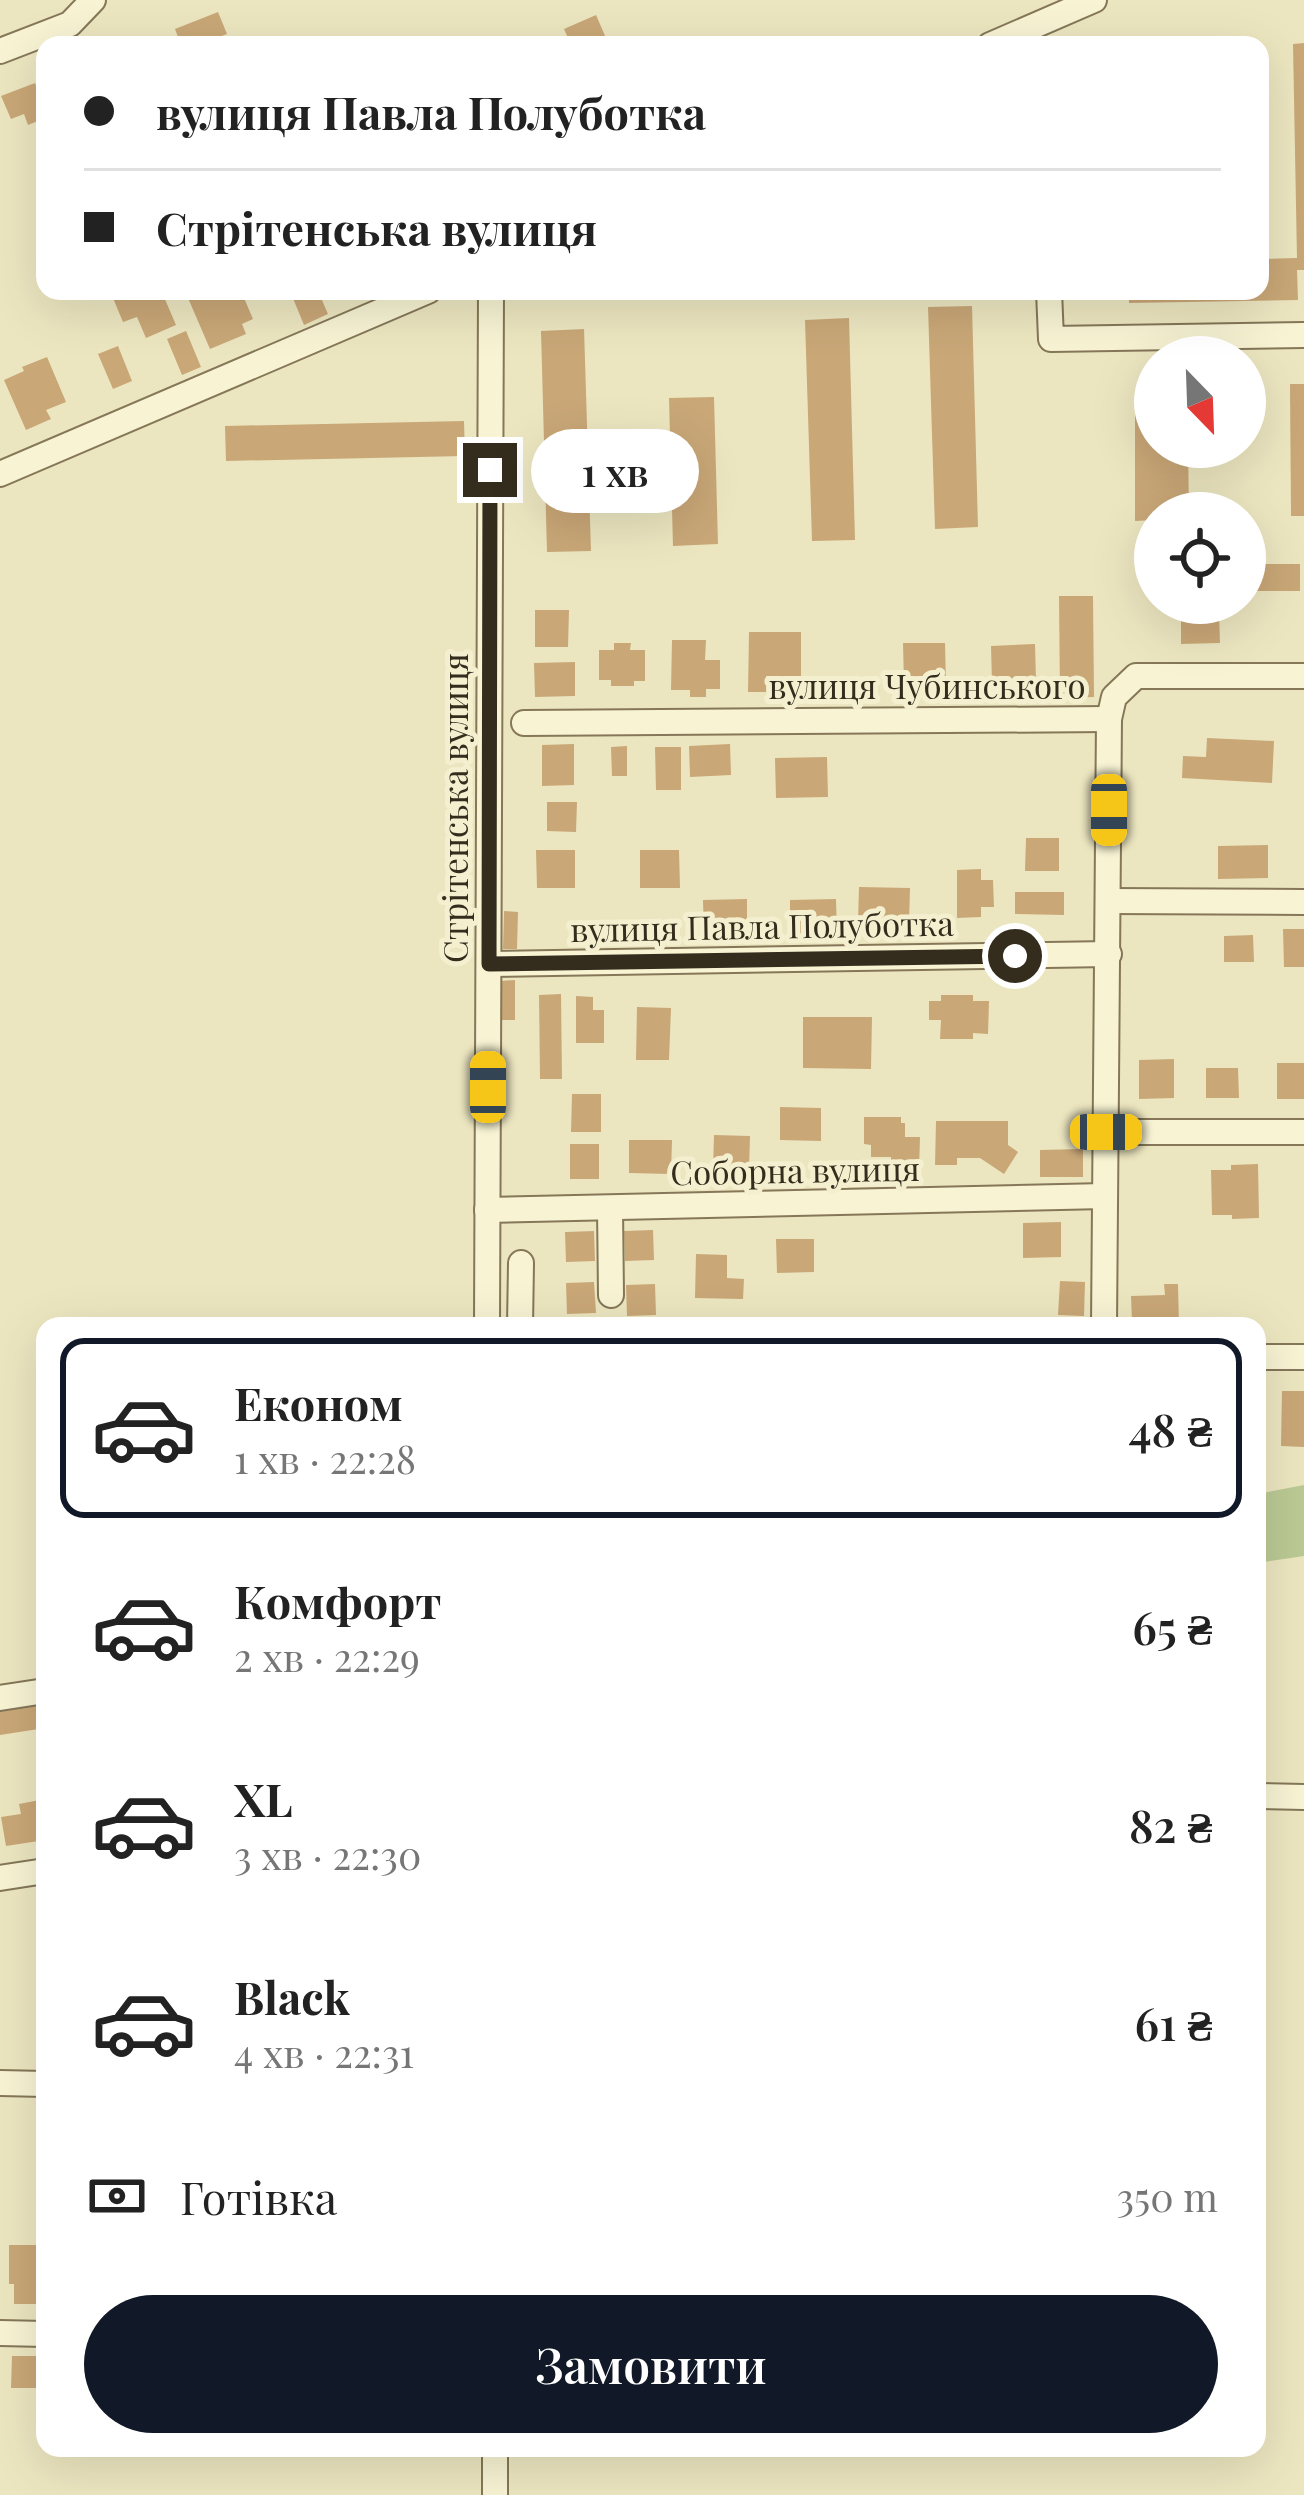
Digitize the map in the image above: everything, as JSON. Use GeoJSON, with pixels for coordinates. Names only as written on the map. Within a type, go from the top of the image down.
{"type":"FeatureCollection","features":[{"type":"Feature","properties":{"kind":"street"},"geometry":{"type":"LineString","coordinates":[[39,36],[70,24],[93,0]]}},
{"type":"Feature","properties":{"kind":"street"},"geometry":{"type":"LineString","coordinates":[[1010,36],[1094,0]]}},
{"type":"Feature","properties":{"kind":"street"},"geometry":{"type":"LineString","coordinates":[[1049,36],[1053,17]]}},
{"type":"Feature","properties":{"kind":"street"},"geometry":{"type":"LineString","coordinates":[[0,51],[36,37]]}},
{"type":"Feature","properties":{"kind":"street"},"geometry":{"type":"LineString","coordinates":[[0,474],[407,300]]}},
{"type":"Feature","properties":{"kind":"street","name":"Стрітенська вулиця"},"geometry":{"type":"LineString","coordinates":[[487,1317],[491,300]]}},
{"type":"Feature","properties":{"kind":"street"},"geometry":{"type":"LineString","coordinates":[[1049,300],[1051,339],[1304,335]]}},
{"type":"Feature","properties":{"kind":"street","name":"вулиця Чубинського"},"geometry":{"type":"LineString","coordinates":[[524,723],[1108,719],[1114,697],[1136,676],[1304,676]]}},
{"type":"Feature","properties":{"kind":"street"},"geometry":{"type":"LineString","coordinates":[[1104,1317],[1108,719]]}},
{"type":"Feature","properties":{"kind":"street"},"geometry":{"type":"LineString","coordinates":[[1109,901],[1304,902]]}},
{"type":"Feature","properties":{"kind":"street","name":"вулиця Павла Полуботка"},"geometry":{"type":"LineString","coordinates":[[489,964],[1108,954]]}},
{"type":"Feature","properties":{"kind":"street"},"geometry":{"type":"LineString","coordinates":[[1106,1132],[1304,1132]]}},
{"type":"Feature","properties":{"kind":"street","name":"Соборна вулиця"},"geometry":{"type":"LineString","coordinates":[[487,1210],[1105,1196]]}},
{"type":"Feature","properties":{"kind":"street"},"geometry":{"type":"LineString","coordinates":[[610,1208],[611,1295]]}},
{"type":"Feature","properties":{"kind":"street"},"geometry":{"type":"LineString","coordinates":[[520,1317],[521,1263]]}},
{"type":"Feature","properties":{"kind":"street"},"geometry":{"type":"LineString","coordinates":[[1266,1357],[1304,1358]]}},
{"type":"Feature","properties":{"kind":"street"},"geometry":{"type":"LineString","coordinates":[[0,1698],[36,1692]]}},
{"type":"Feature","properties":{"kind":"street"},"geometry":{"type":"LineString","coordinates":[[1266,1796],[1304,1797]]}},
{"type":"Feature","properties":{"kind":"street"},"geometry":{"type":"LineString","coordinates":[[0,1878],[36,1872]]}},
{"type":"Feature","properties":{"kind":"street"},"geometry":{"type":"LineString","coordinates":[[0,2083],[36,2084]]}},
{"type":"Feature","properties":{"kind":"street"},"geometry":{"type":"LineString","coordinates":[[0,2333],[36,2334]]}},
{"type":"Feature","properties":{"kind":"street"},"geometry":{"type":"LineString","coordinates":[[495,2457],[495,2495]]}},
{"type":"Feature","properties":{"kind":"green space"},"geometry":{"type":"Polygon","coordinates":[[[1304,1485],[1304,1556],[1266,1562],[1266,1492],[1304,1485]]]}},
{"type":"Feature","properties":{"kind":"building"},"geometry":{"type":"Polygon","coordinates":[[[218,12],[227,34],[178,36],[175,29],[218,12]]]}},
{"type":"Feature","properties":{"kind":"building"},"geometry":{"type":"Polygon","coordinates":[[[596,15],[605,36],[567,36],[564,29],[596,15]]]}},
{"type":"Feature","properties":{"kind":"building"},"geometry":{"type":"Polygon","coordinates":[[[1304,43],[1304,270],[1297,270],[1298,300],[1129,303],[1269,300],[1269,259],[1297,258],[1293,44],[1304,43]]]}},
{"type":"Feature","properties":{"kind":"building"},"geometry":{"type":"Polygon","coordinates":[[[35,83],[36,122],[28,125],[24,114],[11,119],[1,96],[35,83]]]}},
{"type":"Feature","properties":{"kind":"building"},"geometry":{"type":"Polygon","coordinates":[[[114,300],[165,300],[176,325],[146,338],[137,317],[123,322],[114,300]]]}},
{"type":"Feature","properties":{"kind":"building"},"geometry":{"type":"Polygon","coordinates":[[[189,300],[245,300],[253,319],[242,324],[246,334],[210,349],[189,300]]]}},
{"type":"Feature","properties":{"kind":"building"},"geometry":{"type":"Polygon","coordinates":[[[294,300],[322,300],[328,314],[304,325],[294,300]]]}},
{"type":"Feature","properties":{"kind":"building"},"geometry":{"type":"Polygon","coordinates":[[[972,306],[978,527],[935,529],[928,307],[972,306]]]}},
{"type":"Feature","properties":{"kind":"building"},"geometry":{"type":"Polygon","coordinates":[[[849,318],[855,540],[812,541],[805,320],[849,318]]]}},
{"type":"Feature","properties":{"kind":"building"},"geometry":{"type":"Polygon","coordinates":[[[584,329],[591,551],[547,552],[541,331],[584,329]]]}},
{"type":"Feature","properties":{"kind":"building"},"geometry":{"type":"Polygon","coordinates":[[[186,331],[201,367],[182,375],[167,339],[186,331]]]}},
{"type":"Feature","properties":{"kind":"building"},"geometry":{"type":"Polygon","coordinates":[[[118,346],[132,381],[113,389],[98,354],[118,346]]]}},
{"type":"Feature","properties":{"kind":"building"},"geometry":{"type":"Polygon","coordinates":[[[47,357],[66,402],[46,410],[51,419],[26,430],[4,380],[47,357]]]}},
{"type":"Feature","properties":{"kind":"building"},"geometry":{"type":"Polygon","coordinates":[[[1290,384],[1304,384],[1304,516],[1291,516],[1290,384]]]}},
{"type":"Feature","properties":{"kind":"building"},"geometry":{"type":"Polygon","coordinates":[[[714,397],[718,544],[673,546],[669,398],[714,397]]]}},
{"type":"Feature","properties":{"kind":"building"},"geometry":{"type":"Polygon","coordinates":[[[464,421],[465,456],[226,461],[225,426],[464,421]]]}},
{"type":"Feature","properties":{"kind":"building"},"geometry":{"type":"Polygon","coordinates":[[[1135,468],[1188,468],[1189,492],[1135,492],[1135,468]]]}},
{"type":"Feature","properties":{"kind":"building"},"geometry":{"type":"Polygon","coordinates":[[[1266,564],[1300,564],[1300,591],[1266,591],[1266,564]]]}},
{"type":"Feature","properties":{"kind":"building"},"geometry":{"type":"Polygon","coordinates":[[[1059,596],[1093,596],[1094,697],[1060,698],[1059,596]]]}},
{"type":"Feature","properties":{"kind":"building"},"geometry":{"type":"Polygon","coordinates":[[[535,610],[569,610],[568,647],[535,647],[535,610]]]}},
{"type":"Feature","properties":{"kind":"building"},"geometry":{"type":"Polygon","coordinates":[[[1181,624],[1219,624],[1220,643],[1181,644],[1181,624]]]}},
{"type":"Feature","properties":{"kind":"building"},"geometry":{"type":"Polygon","coordinates":[[[749,632],[801,632],[801,676],[766,676],[766,692],[748,692],[749,632]]]}},
{"type":"Feature","properties":{"kind":"building"},"geometry":{"type":"Polygon","coordinates":[[[672,640],[706,640],[705,660],[720,660],[720,689],[706,689],[706,697],[690,697],[690,690],[671,690],[672,640]]]}},
{"type":"Feature","properties":{"kind":"building"},"geometry":{"type":"Polygon","coordinates":[[[614,643],[631,643],[630,650],[645,650],[645,681],[611,686],[611,680],[599,680],[599,650],[614,650],[614,643]]]}},
{"type":"Feature","properties":{"kind":"building"},"geometry":{"type":"Polygon","coordinates":[[[903,643],[945,643],[946,685],[904,685],[903,643]]]}},
{"type":"Feature","properties":{"kind":"building"},"geometry":{"type":"Polygon","coordinates":[[[1035,644],[1036,682],[992,684],[991,646],[1035,644]]]}},
{"type":"Feature","properties":{"kind":"building"},"geometry":{"type":"Polygon","coordinates":[[[575,662],[575,696],[535,697],[534,663],[575,662]]]}},
{"type":"Feature","properties":{"kind":"building"},"geometry":{"type":"Polygon","coordinates":[[[1207,738],[1274,741],[1272,783],[1182,778],[1183,756],[1206,757],[1207,738]]]}},
{"type":"Feature","properties":{"kind":"building"},"geometry":{"type":"Polygon","coordinates":[[[574,744],[574,785],[542,786],[542,745],[574,744]]]}},
{"type":"Feature","properties":{"kind":"building"},"geometry":{"type":"Polygon","coordinates":[[[730,744],[731,775],[690,777],[689,746],[730,744]]]}},
{"type":"Feature","properties":{"kind":"building"},"geometry":{"type":"Polygon","coordinates":[[[627,746],[627,776],[612,776],[611,747],[627,746]]]}},
{"type":"Feature","properties":{"kind":"building"},"geometry":{"type":"Polygon","coordinates":[[[655,747],[681,747],[681,790],[656,790],[655,747]]]}},
{"type":"Feature","properties":{"kind":"building"},"geometry":{"type":"Polygon","coordinates":[[[827,757],[828,797],[776,798],[775,758],[827,757]]]}},
{"type":"Feature","properties":{"kind":"building"},"geometry":{"type":"Polygon","coordinates":[[[547,802],[577,802],[576,832],[547,831],[547,802]]]}},
{"type":"Feature","properties":{"kind":"building"},"geometry":{"type":"Polygon","coordinates":[[[1026,838],[1059,838],[1059,871],[1025,871],[1026,838]]]}},
{"type":"Feature","properties":{"kind":"building"},"geometry":{"type":"Polygon","coordinates":[[[1268,845],[1268,878],[1218,879],[1218,846],[1268,845]]]}},
{"type":"Feature","properties":{"kind":"building"},"geometry":{"type":"Polygon","coordinates":[[[536,850],[575,850],[575,888],[537,888],[536,850]]]}},
{"type":"Feature","properties":{"kind":"building"},"geometry":{"type":"Polygon","coordinates":[[[640,850],[679,850],[680,888],[640,888],[640,850]]]}},
{"type":"Feature","properties":{"kind":"building"},"geometry":{"type":"Polygon","coordinates":[[[981,869],[981,880],[993,880],[994,907],[981,907],[981,917],[957,918],[957,870],[981,869]]]}},
{"type":"Feature","properties":{"kind":"building"},"geometry":{"type":"Polygon","coordinates":[[[859,887],[910,888],[909,923],[858,923],[859,887]]]}},
{"type":"Feature","properties":{"kind":"building"},"geometry":{"type":"Polygon","coordinates":[[[1015,892],[1064,892],[1064,915],[1015,914],[1015,892]]]}},
{"type":"Feature","properties":{"kind":"building"},"geometry":{"type":"Polygon","coordinates":[[[747,899],[747,933],[704,933],[703,900],[747,899]]]}},
{"type":"Feature","properties":{"kind":"building"},"geometry":{"type":"Polygon","coordinates":[[[836,899],[837,933],[790,934],[790,900],[836,899]]]}},
{"type":"Feature","properties":{"kind":"building"},"geometry":{"type":"Polygon","coordinates":[[[504,911],[518,912],[517,949],[503,949],[504,911]]]}},
{"type":"Feature","properties":{"kind":"building"},"geometry":{"type":"Polygon","coordinates":[[[1283,929],[1304,929],[1304,967],[1284,967],[1283,929]]]}},
{"type":"Feature","properties":{"kind":"building"},"geometry":{"type":"Polygon","coordinates":[[[1253,935],[1254,962],[1224,962],[1224,936],[1253,935]]]}},
{"type":"Feature","properties":{"kind":"building"},"geometry":{"type":"Polygon","coordinates":[[[515,980],[515,1020],[501,1020],[500,981],[515,980]]]}},
{"type":"Feature","properties":{"kind":"building"},"geometry":{"type":"Polygon","coordinates":[[[561,994],[562,1079],[540,1079],[539,995],[561,994]]]}},
{"type":"Feature","properties":{"kind":"building"},"geometry":{"type":"Polygon","coordinates":[[[941,995],[973,995],[973,1001],[989,1001],[988,1034],[940,1039],[941,1020],[929,1020],[929,1001],[941,1001],[941,995]]]}},
{"type":"Feature","properties":{"kind":"building"},"geometry":{"type":"Polygon","coordinates":[[[576,996],[593,997],[593,1010],[604,1010],[604,1043],[576,1043],[576,996]]]}},
{"type":"Feature","properties":{"kind":"building"},"geometry":{"type":"Polygon","coordinates":[[[637,1007],[671,1008],[669,1060],[636,1060],[637,1007]]]}},
{"type":"Feature","properties":{"kind":"building"},"geometry":{"type":"Polygon","coordinates":[[[803,1017],[872,1017],[871,1069],[803,1068],[803,1017]]]}},
{"type":"Feature","properties":{"kind":"building"},"geometry":{"type":"Polygon","coordinates":[[[1174,1059],[1174,1098],[1139,1099],[1139,1060],[1174,1059]]]}},
{"type":"Feature","properties":{"kind":"building"},"geometry":{"type":"Polygon","coordinates":[[[1277,1063],[1304,1063],[1304,1099],[1277,1099],[1277,1063]]]}},
{"type":"Feature","properties":{"kind":"building"},"geometry":{"type":"Polygon","coordinates":[[[1206,1068],[1238,1068],[1239,1098],[1206,1098],[1206,1068]]]}},
{"type":"Feature","properties":{"kind":"building"},"geometry":{"type":"Polygon","coordinates":[[[572,1094],[601,1094],[601,1132],[571,1132],[572,1094]]]}},
{"type":"Feature","properties":{"kind":"building"},"geometry":{"type":"Polygon","coordinates":[[[780,1107],[821,1108],[821,1141],[780,1140],[780,1107]]]}},
{"type":"Feature","properties":{"kind":"building"},"geometry":{"type":"Polygon","coordinates":[[[864,1117],[901,1117],[905,1137],[920,1137],[919,1170],[891,1170],[891,1157],[871,1157],[871,1145],[864,1144],[864,1117]]]}},
{"type":"Feature","properties":{"kind":"building"},"geometry":{"type":"Polygon","coordinates":[[[936,1121],[1008,1121],[1008,1145],[1018,1152],[1004,1174],[980,1158],[935,1165],[936,1121]]]}},
{"type":"Feature","properties":{"kind":"building"},"geometry":{"type":"Polygon","coordinates":[[[714,1135],[750,1136],[749,1170],[713,1170],[714,1135]]]}},
{"type":"Feature","properties":{"kind":"building"},"geometry":{"type":"Polygon","coordinates":[[[629,1140],[672,1140],[671,1174],[629,1173],[629,1140]]]}},
{"type":"Feature","properties":{"kind":"building"},"geometry":{"type":"Polygon","coordinates":[[[570,1144],[599,1144],[599,1179],[570,1179],[570,1144]]]}},
{"type":"Feature","properties":{"kind":"building"},"geometry":{"type":"Polygon","coordinates":[[[1083,1149],[1083,1177],[1040,1177],[1040,1150],[1083,1149]]]}},
{"type":"Feature","properties":{"kind":"building"},"geometry":{"type":"Polygon","coordinates":[[[1258,1164],[1259,1218],[1212,1215],[1211,1170],[1258,1164]]]}},
{"type":"Feature","properties":{"kind":"building"},"geometry":{"type":"Polygon","coordinates":[[[1061,1222],[1061,1257],[1023,1258],[1023,1223],[1061,1222]]]}},
{"type":"Feature","properties":{"kind":"building"},"geometry":{"type":"Polygon","coordinates":[[[653,1230],[654,1260],[625,1261],[624,1231],[653,1230]]]}},
{"type":"Feature","properties":{"kind":"building"},"geometry":{"type":"Polygon","coordinates":[[[594,1231],[595,1261],[566,1262],[565,1232],[594,1231]]]}},
{"type":"Feature","properties":{"kind":"building"},"geometry":{"type":"Polygon","coordinates":[[[776,1239],[814,1239],[814,1272],[777,1273],[776,1239]]]}},
{"type":"Feature","properties":{"kind":"building"},"geometry":{"type":"Polygon","coordinates":[[[696,1254],[727,1255],[727,1278],[744,1279],[743,1299],[695,1298],[696,1254]]]}},
{"type":"Feature","properties":{"kind":"building"},"geometry":{"type":"Polygon","coordinates":[[[1060,1281],[1085,1282],[1084,1316],[1058,1315],[1060,1281]]]}},
{"type":"Feature","properties":{"kind":"building"},"geometry":{"type":"Polygon","coordinates":[[[594,1282],[596,1313],[567,1314],[566,1283],[594,1282]]]}},
{"type":"Feature","properties":{"kind":"building"},"geometry":{"type":"Polygon","coordinates":[[[655,1284],[656,1315],[627,1316],[626,1285],[655,1284]]]}},
{"type":"Feature","properties":{"kind":"building"},"geometry":{"type":"Polygon","coordinates":[[[1164,1284],[1178,1284],[1179,1317],[1132,1317],[1131,1296],[1165,1295],[1164,1284]]]}},
{"type":"Feature","properties":{"kind":"building"},"geometry":{"type":"Polygon","coordinates":[[[1282,1391],[1304,1391],[1304,1447],[1281,1446],[1282,1391]]]}},
{"type":"Feature","properties":{"kind":"building"},"geometry":{"type":"Polygon","coordinates":[[[36,1701],[36,1729],[0,1735],[0,1707],[36,1701]]]}},
{"type":"Feature","properties":{"kind":"building"},"geometry":{"type":"Polygon","coordinates":[[[36,1801],[36,1841],[6,1846],[1,1817],[21,1814],[19,1804],[36,1801]]]}},
{"type":"Feature","properties":{"kind":"building"},"geometry":{"type":"Polygon","coordinates":[[[9,2245],[36,2245],[36,2304],[14,2304],[14,2284],[9,2284],[9,2245]]]}},
{"type":"Feature","properties":{"kind":"building"},"geometry":{"type":"Polygon","coordinates":[[[12,2356],[36,2356],[36,2388],[11,2388],[12,2356]]]}},
{"type":"Feature","properties":{"kind":"route"},"geometry":{"type":"LineString","coordinates":[[490,470],[489,964],[1015,956]]}}]}
